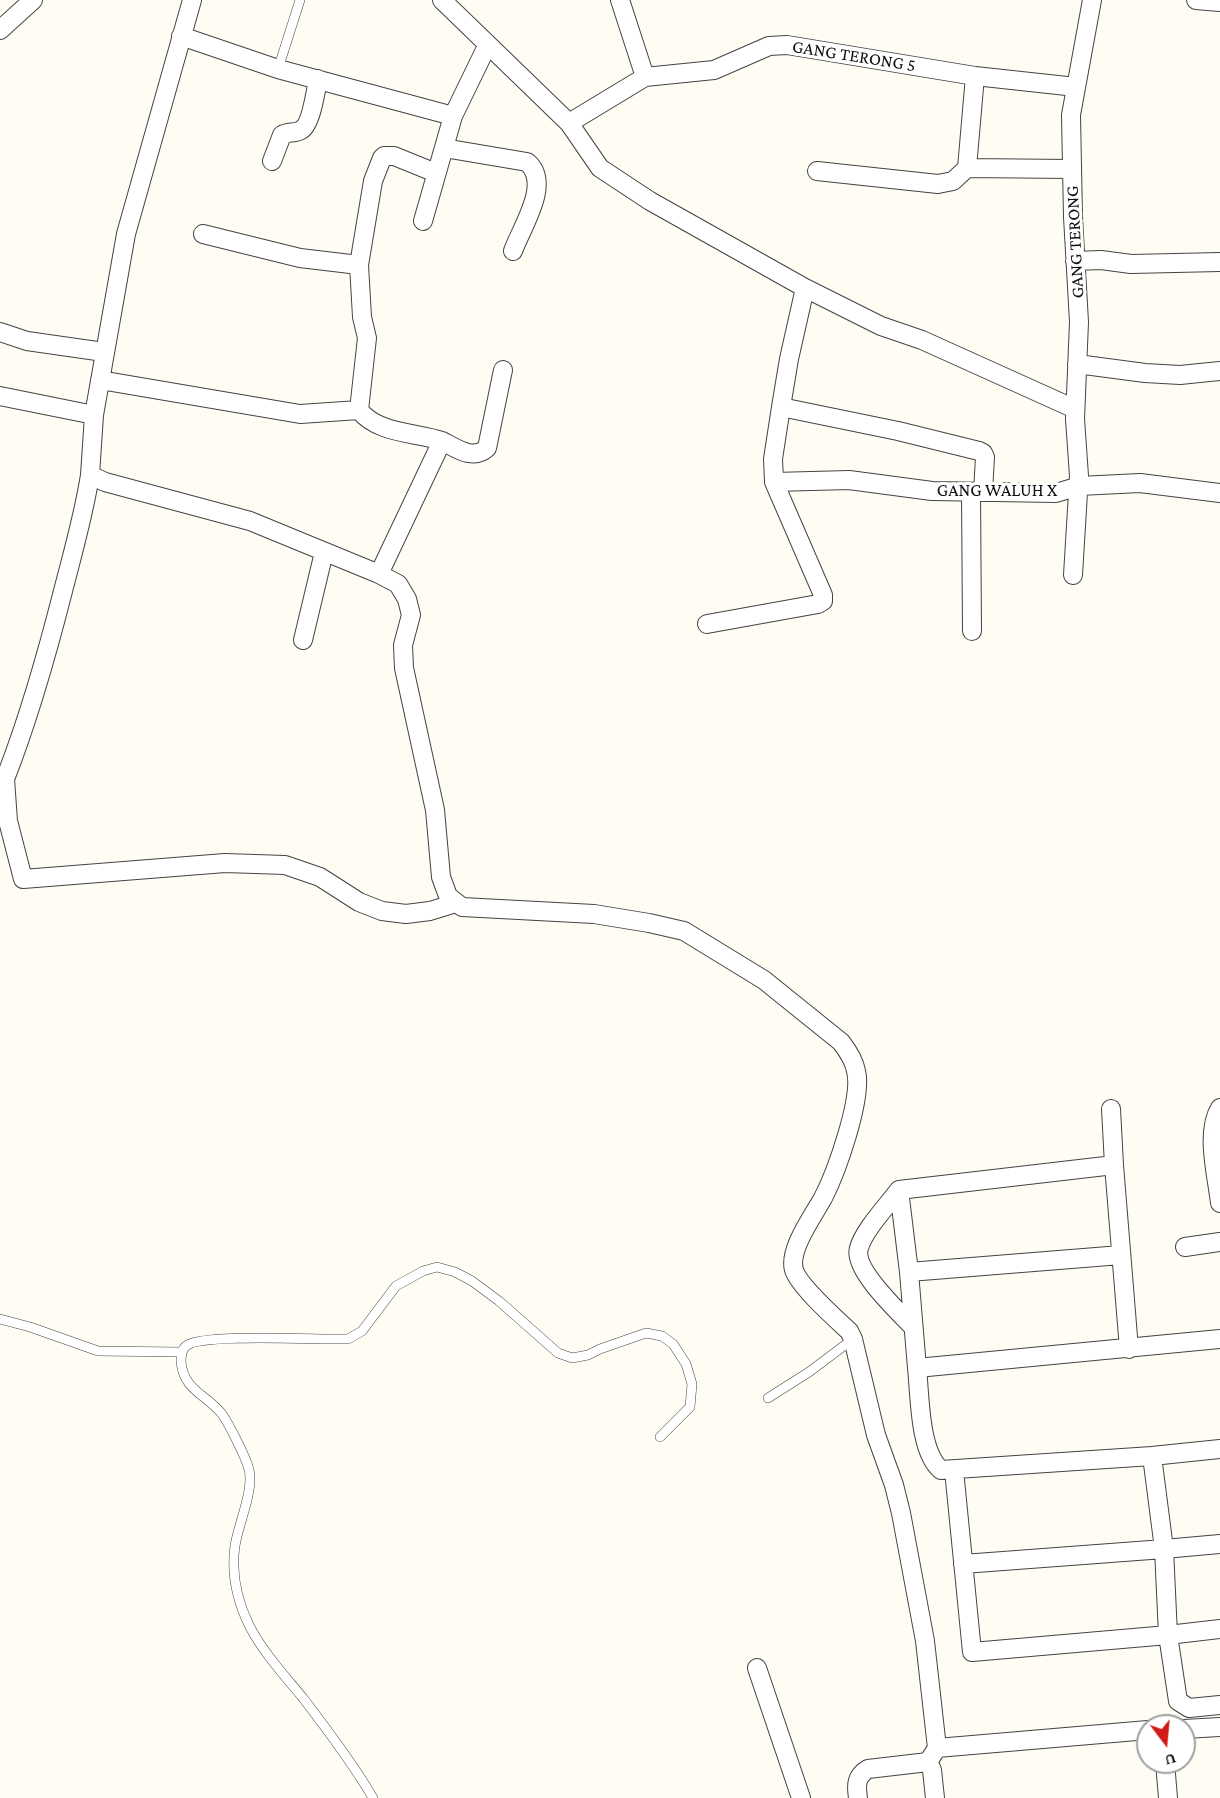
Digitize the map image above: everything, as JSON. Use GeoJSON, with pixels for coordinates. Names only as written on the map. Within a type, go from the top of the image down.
{"type":"FeatureCollection","features":[{"type":"Feature","properties":{"kind":"street"},"geometry":{"type":"LineString","coordinates":[[0,30],[33,0]]}},
{"type":"Feature","properties":{"kind":"street"},"geometry":{"type":"LineString","coordinates":[[192,0],[126,234],[94,415],[90,475],[85,507],[52,632],[2,779],[8,821],[23,879],[225,863],[285,865],[320,877],[359,902],[382,911],[406,914],[430,911],[456,903]]}},
{"type":"Feature","properties":{"kind":"street"},"geometry":{"type":"LineString","coordinates":[[442,0],[569,123],[600,168],[650,201],[805,288],[881,326],[922,340],[1076,409]]}},
{"type":"Feature","properties":{"kind":"street"},"geometry":{"type":"LineString","coordinates":[[569,123],[645,77],[620,0]]}},
{"type":"Feature","properties":{"kind":"street","name":"GANG TERONG"},"geometry":{"type":"LineString","coordinates":[[1073,575],[1079,486],[1076,409],[1079,322],[1071,115],[1092,0]]}},
{"type":"Feature","properties":{"kind":"street"},"geometry":{"type":"LineString","coordinates":[[1197,0],[1220,2]]}},
{"type":"Feature","properties":{"kind":"street"},"geometry":{"type":"LineString","coordinates":[[181,36],[278,69],[453,116]]}},
{"type":"Feature","properties":{"kind":"street","name":"GANG TERONG 5"},"geometry":{"type":"LineString","coordinates":[[645,77],[714,70],[769,46],[787,45],[975,76],[1076,87]]}},
{"type":"Feature","properties":{"kind":"street"},"geometry":{"type":"LineString","coordinates":[[423,221],[453,116],[488,46]]}},
{"type":"Feature","properties":{"kind":"street"},"geometry":{"type":"LineString","coordinates":[[817,171],[938,184],[953,181],[967,168],[975,76]]}},
{"type":"Feature","properties":{"kind":"street"},"geometry":{"type":"LineString","coordinates":[[272,161],[282,135],[299,132],[307,124],[318,79]]}},
{"type":"Feature","properties":{"kind":"street"},"geometry":{"type":"LineString","coordinates":[[444,148],[527,162],[532,166],[537,176],[537,185],[513,250]]}},
{"type":"Feature","properties":{"kind":"street"},"geometry":{"type":"LineString","coordinates":[[436,173],[394,156],[384,156],[373,181],[359,265],[362,317],[366,338],[358,410],[368,421],[384,428],[442,441],[474,455],[481,454],[487,448],[502,369]]}},
{"type":"Feature","properties":{"kind":"street"},"geometry":{"type":"LineString","coordinates":[[967,168],[1072,169]]}},
{"type":"Feature","properties":{"kind":"street"},"geometry":{"type":"LineString","coordinates":[[203,234],[300,258],[359,265]]}},
{"type":"Feature","properties":{"kind":"street"},"geometry":{"type":"LineString","coordinates":[[1076,261],[1101,260],[1131,264],[1220,262]]}},
{"type":"Feature","properties":{"kind":"street"},"geometry":{"type":"LineString","coordinates":[[707,624],[818,604],[823,601],[823,595],[774,482],[773,459],[781,406],[805,288]]}},
{"type":"Feature","properties":{"kind":"street"},"geometry":{"type":"LineString","coordinates":[[0,332],[27,341],[104,352]]}},
{"type":"Feature","properties":{"kind":"street"},"geometry":{"type":"LineString","coordinates":[[1077,364],[1180,375],[1220,371]]}},
{"type":"Feature","properties":{"kind":"street"},"geometry":{"type":"LineString","coordinates":[[100,380],[300,414],[358,410]]}},
{"type":"Feature","properties":{"kind":"street"},"geometry":{"type":"LineString","coordinates":[[0,396],[94,415]]}},
{"type":"Feature","properties":{"kind":"street"},"geometry":{"type":"LineString","coordinates":[[781,406],[898,430],[980,452],[985,458],[977,492],[972,632]]}},
{"type":"Feature","properties":{"kind":"street"},"geometry":{"type":"LineString","coordinates":[[379,574],[442,441]]}},
{"type":"Feature","properties":{"kind":"street"},"geometry":{"type":"LineString","coordinates":[[90,475],[105,482],[250,521],[379,574],[398,585],[407,599],[411,615],[403,645],[404,668],[435,810],[441,877],[445,890],[456,903],[462,907],[594,914],[649,923],[684,932],[764,980],[841,1042],[850,1053],[857,1072],[857,1095],[849,1128],[824,1195],[796,1247],[793,1259],[794,1270],[801,1282],[853,1339],[876,1435],[894,1485],[925,1641],[935,1798]]}},
{"type":"Feature","properties":{"kind":"street","name":"GANG WALUH X"},"geometry":{"type":"LineString","coordinates":[[774,482],[849,480],[932,491],[1056,493],[1079,486],[1140,483],[1220,493]]}},
{"type":"Feature","properties":{"kind":"street"},"geometry":{"type":"LineString","coordinates":[[303,640],[324,552]]}},
{"type":"Feature","properties":{"kind":"street"},"geometry":{"type":"LineString","coordinates":[[1220,1108],[1215,1116],[1212,1131],[1220,1203]]}},
{"type":"Feature","properties":{"kind":"street"},"geometry":{"type":"LineString","coordinates":[[1111,1109],[1129,1349]]}},
{"type":"Feature","properties":{"kind":"street"},"geometry":{"type":"LineString","coordinates":[[913,1327],[862,1268],[858,1255],[859,1248],[869,1231],[899,1190],[1114,1165]]}},
{"type":"Feature","properties":{"kind":"street"},"geometry":{"type":"LineString","coordinates":[[899,1190],[923,1423],[931,1459],[941,1470],[1152,1456],[1220,1449]]}},
{"type":"Feature","properties":{"kind":"street"},"geometry":{"type":"LineString","coordinates":[[1185,1246],[1220,1242]]}},
{"type":"Feature","properties":{"kind":"street"},"geometry":{"type":"LineString","coordinates":[[909,1272],[1121,1255]]}},
{"type":"Feature","properties":{"kind":"street"},"geometry":{"type":"LineString","coordinates":[[917,1368],[1220,1339]]}},
{"type":"Feature","properties":{"kind":"street"},"geometry":{"type":"LineString","coordinates":[[1152,1456],[1164,1549],[1168,1635],[1178,1701],[1189,1708],[1220,1705]]}},
{"type":"Feature","properties":{"kind":"street"},"geometry":{"type":"LineString","coordinates":[[954,1470],[972,1652],[1220,1629]]}},
{"type":"Feature","properties":{"kind":"street"},"geometry":{"type":"LineString","coordinates":[[963,1564],[1220,1544]]}},
{"type":"Feature","properties":{"kind":"street"},"geometry":{"type":"LineString","coordinates":[[757,1668],[801,1798]]}},
{"type":"Feature","properties":{"kind":"street"},"geometry":{"type":"LineString","coordinates":[[1196,1728],[1220,1727]]}},
{"type":"Feature","properties":{"kind":"street"},"geometry":{"type":"LineString","coordinates":[[858,1798],[856,1787],[858,1778],[868,1769],[933,1755],[1136,1731]]}},
{"type":"Feature","properties":{"kind":"street"},"geometry":{"type":"LineString","coordinates":[[1167,1774],[1168,1798]]}},
{"type":"Feature","properties":{"kind":"lane"},"geometry":{"type":"LineString","coordinates":[[278,69],[300,0]]}},
{"type":"Feature","properties":{"kind":"lane"},"geometry":{"type":"LineString","coordinates":[[373,1798],[314,1711],[249,1626],[238,1600],[234,1575],[235,1546],[249,1484],[249,1468],[222,1414],[188,1384],[181,1362],[181,1352],[195,1341],[243,1338],[348,1339],[362,1331],[396,1286],[423,1271],[437,1267],[455,1272],[472,1281],[515,1314],[558,1353],[572,1358],[588,1355],[600,1348],[646,1333],[662,1336],[673,1344],[686,1364],[692,1384],[690,1407],[660,1437]]}},
{"type":"Feature","properties":{"kind":"lane"},"geometry":{"type":"LineString","coordinates":[[0,1319],[98,1351],[181,1352]]}},
{"type":"Feature","properties":{"kind":"lane"},"geometry":{"type":"LineString","coordinates":[[768,1398],[809,1372],[853,1339]]}}]}
